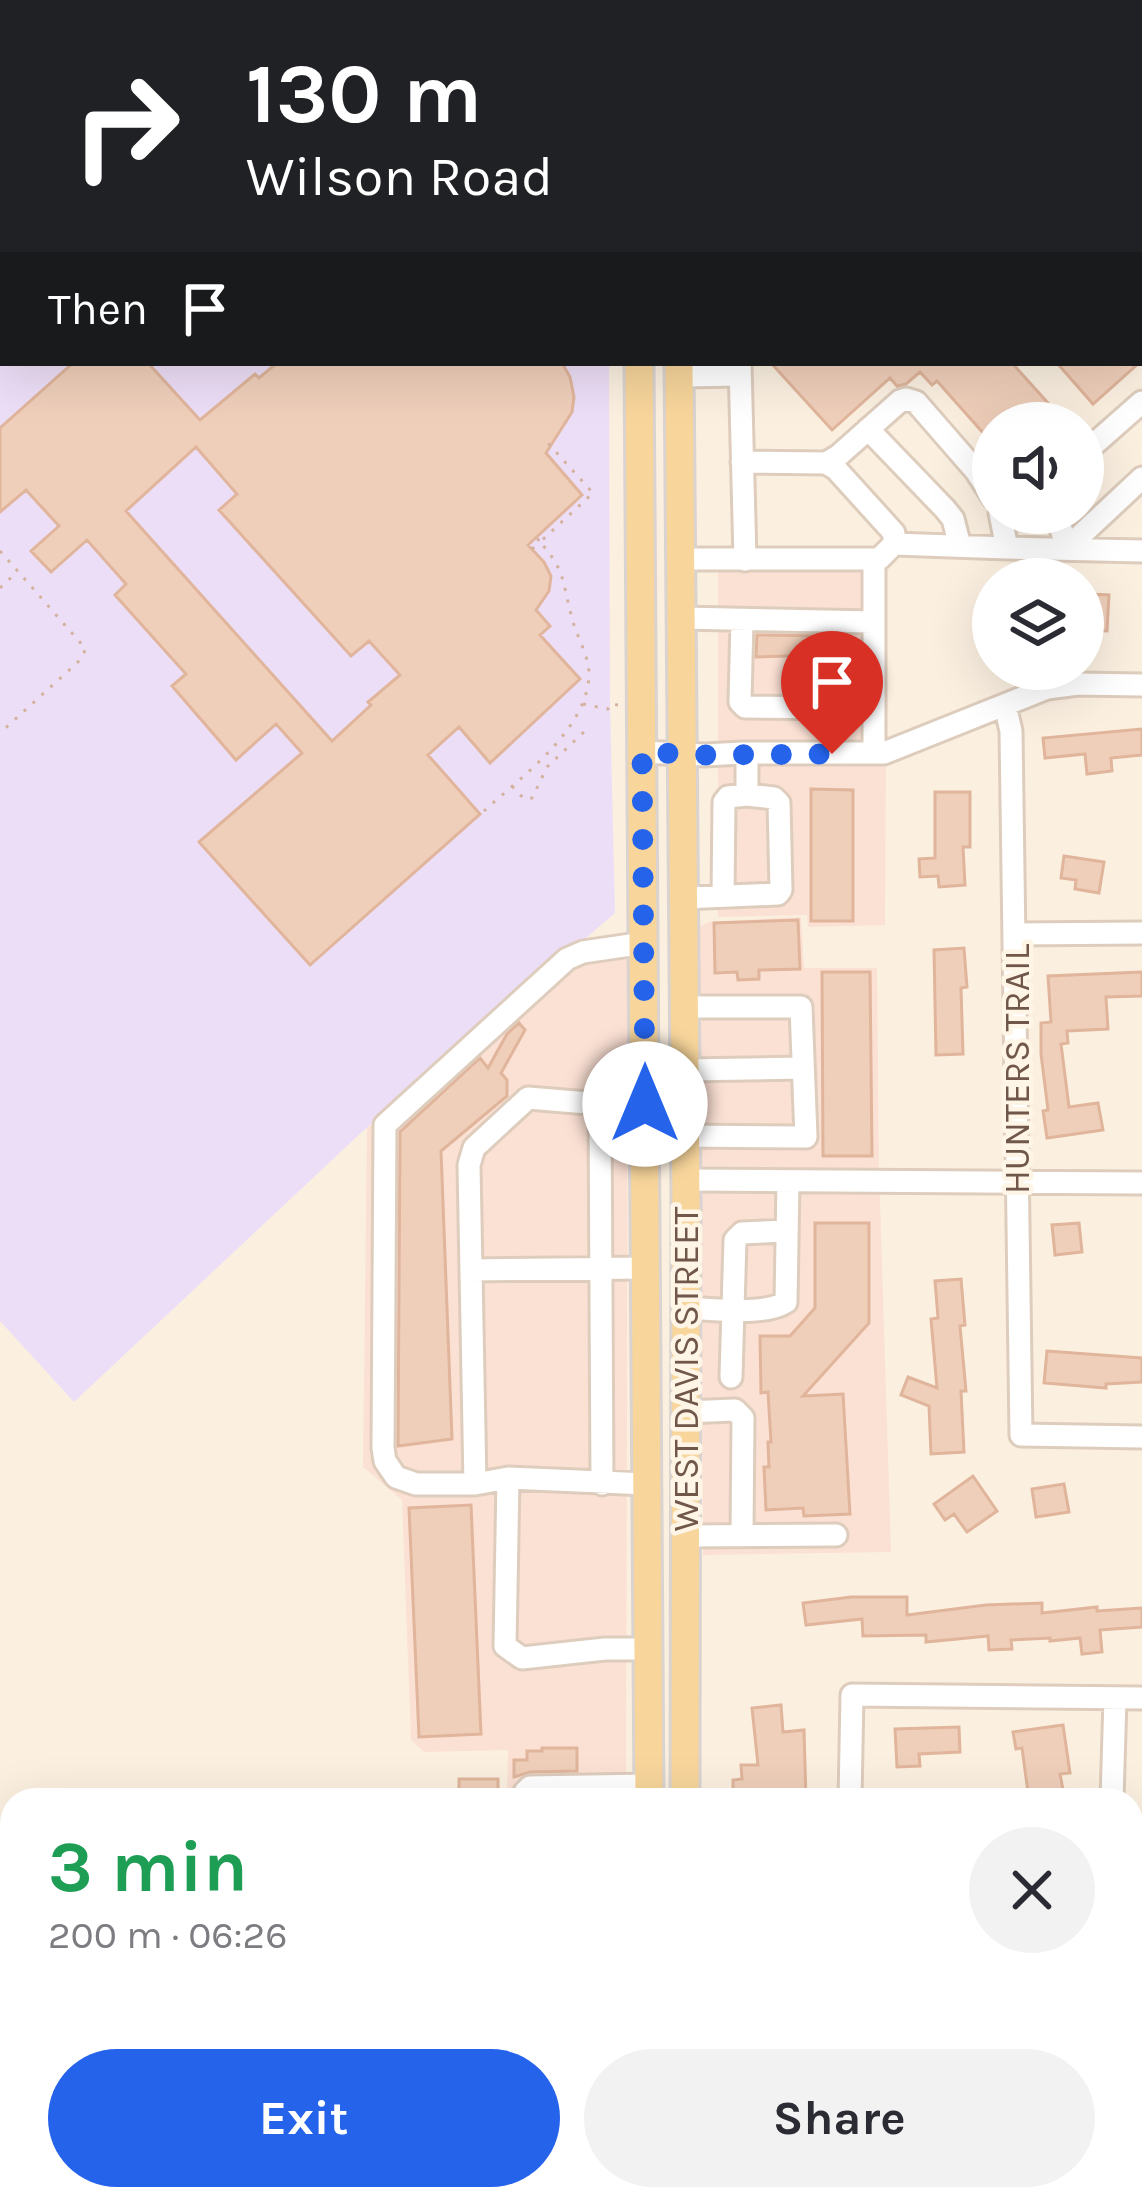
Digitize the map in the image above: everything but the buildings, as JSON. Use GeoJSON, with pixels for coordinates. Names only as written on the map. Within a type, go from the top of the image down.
{"type":"FeatureCollection","features":[{"type":"Feature","properties":{"kind":"main road","name":"WEST DAVIS STREET"},"geometry":{"type":"LineString","coordinates":[[639,366],[649,1743],[661,1768],[655,1788]]}},
{"type":"Feature","properties":{"kind":"main road","name":"WEST DAVIS STREET"},"geometry":{"type":"LineString","coordinates":[[672,367],[680,560],[686,1136],[685,1788]]}},
{"type":"Feature","properties":{"kind":"main road"},"geometry":{"type":"LineString","coordinates":[[645,1056],[658,1088],[660,1280],[669,1298],[686,1307]]}},
{"type":"Feature","properties":{"kind":"main road"},"geometry":{"type":"LineString","coordinates":[[647,1484],[662,1490],[668,1502],[671,1643],[684,1673]]}},
{"type":"Feature","properties":{"kind":"street"},"geometry":{"type":"LineString","coordinates":[[672,367],[740,369],[745,560]]}},
{"type":"Feature","properties":{"kind":"street"},"geometry":{"type":"LineString","coordinates":[[742,462],[826,463],[906,399],[916,402],[972,465]]}},
{"type":"Feature","properties":{"kind":"street"},"geometry":{"type":"LineString","coordinates":[[1104,435],[1142,402]]}},
{"type":"Feature","properties":{"kind":"street"},"geometry":{"type":"LineString","coordinates":[[868,429],[945,509],[960,547]]}},
{"type":"Feature","properties":{"kind":"street"},"geometry":{"type":"LineString","coordinates":[[680,560],[879,559],[894,544],[894,533],[826,463]]}},
{"type":"Feature","properties":{"kind":"street"},"geometry":{"type":"LineString","coordinates":[[1067,548],[1142,478]]}},
{"type":"Feature","properties":{"kind":"street"},"geometry":{"type":"LineString","coordinates":[[1004,534],[1007,548]]}},
{"type":"Feature","properties":{"kind":"street"},"geometry":{"type":"LineString","coordinates":[[1063,534],[1067,548]]}},
{"type":"Feature","properties":{"kind":"street"},"geometry":{"type":"LineString","coordinates":[[894,544],[1142,551]]}},
{"type":"Feature","properties":{"kind":"street"},"geometry":{"type":"LineString","coordinates":[[874,559],[874,753]]}},
{"type":"Feature","properties":{"kind":"street"},"geometry":{"type":"LineString","coordinates":[[681,618],[874,622]]}},
{"type":"Feature","properties":{"kind":"street"},"geometry":{"type":"LineString","coordinates":[[742,620],[740,702],[746,707],[874,708]]}},
{"type":"Feature","properties":{"kind":"street"},"geometry":{"type":"LineString","coordinates":[[642,752],[884,753],[1046,688],[1142,685]]}},
{"type":"Feature","properties":{"kind":"street","name":"HUNTERS TRAIL"},"geometry":{"type":"LineString","coordinates":[[1005,705],[1011,731],[1021,1435],[1142,1437]]}},
{"type":"Feature","properties":{"kind":"street"},"geometry":{"type":"LineString","coordinates":[[747,755],[747,795]]}},
{"type":"Feature","properties":{"kind":"street"},"geometry":{"type":"LineString","coordinates":[[683,898],[778,894],[779,802],[774,798],[747,795],[728,797],[724,802],[723,896]]}},
{"type":"Feature","properties":{"kind":"street"},"geometry":{"type":"LineString","coordinates":[[1015,934],[1142,933]]}},
{"type":"Feature","properties":{"kind":"street"},"geometry":{"type":"LineString","coordinates":[[644,944],[583,952],[567,959],[386,1125],[382,1448],[396,1477],[405,1482],[475,1484],[508,1478],[647,1484]]}},
{"type":"Feature","properties":{"kind":"street"},"geometry":{"type":"LineString","coordinates":[[684,1007],[801,1007],[806,1136],[686,1136]]}},
{"type":"Feature","properties":{"kind":"street"},"geometry":{"type":"LineString","coordinates":[[685,1070],[803,1069]]}},
{"type":"Feature","properties":{"kind":"street"},"geometry":{"type":"LineString","coordinates":[[475,1484],[469,1166],[474,1148],[528,1098],[645,1104]]}},
{"type":"Feature","properties":{"kind":"street"},"geometry":{"type":"LineString","coordinates":[[600,1104],[602,1484]]}},
{"type":"Feature","properties":{"kind":"street"},"geometry":{"type":"LineString","coordinates":[[686,1180],[1142,1183]]}},
{"type":"Feature","properties":{"kind":"street"},"geometry":{"type":"LineString","coordinates":[[686,1307],[733,1310],[780,1307],[786,1302],[788,1181]]}},
{"type":"Feature","properties":{"kind":"street"},"geometry":{"type":"LineString","coordinates":[[731,1377],[735,1240],[742,1233],[788,1232]]}},
{"type":"Feature","properties":{"kind":"street"},"geometry":{"type":"LineString","coordinates":[[471,1270],[646,1268]]}},
{"type":"Feature","properties":{"kind":"street"},"geometry":{"type":"LineString","coordinates":[[685,1412],[735,1410],[743,1418],[742,1535]]}},
{"type":"Feature","properties":{"kind":"street"},"geometry":{"type":"LineString","coordinates":[[508,1478],[505,1646],[522,1658],[648,1649]]}},
{"type":"Feature","properties":{"kind":"street"},"geometry":{"type":"LineString","coordinates":[[684,1536],[836,1535]]}},
{"type":"Feature","properties":{"kind":"street"},"geometry":{"type":"LineString","coordinates":[[850,1788],[852,1695],[1142,1698]]}},
{"type":"Feature","properties":{"kind":"street"},"geometry":{"type":"LineString","coordinates":[[1112,1788],[1115,1698]]}},
{"type":"Feature","properties":{"kind":"path"},"geometry":{"type":"LineString","coordinates":[[532,549],[593,494],[546,441]]}},
{"type":"Feature","properties":{"kind":"path"},"geometry":{"type":"LineString","coordinates":[[484,812],[561,738],[581,704],[589,676],[562,572],[538,539]]}},
{"type":"Feature","properties":{"kind":"path"},"geometry":{"type":"LineString","coordinates":[[0,551],[86,649],[78,662],[0,733]]}},
{"type":"Feature","properties":{"kind":"path"},"geometry":{"type":"LineString","coordinates":[[0,588],[18,571]]}},
{"type":"Feature","properties":{"kind":"path"},"geometry":{"type":"LineString","coordinates":[[581,704],[608,709],[610,704],[619,705],[619,719]]}},
{"type":"Feature","properties":{"kind":"path"},"geometry":{"type":"LineString","coordinates":[[511,785],[524,799],[532,798],[554,758],[587,729]]}},
{"type":"Feature","properties":{"kind":"shaded area"},"geometry":{"type":"Polygon","coordinates":[[[0,366],[609,366],[615,913],[363,1131],[74,1402],[0,1321],[0,366]]]}},
{"type":"Feature","properties":{"kind":"shaded area"},"geometry":{"type":"Polygon","coordinates":[[[887,565],[885,925],[808,927],[807,915],[718,917],[718,571],[887,565]]]}},
{"type":"Feature","properties":{"kind":"shaded area"},"geometry":{"type":"Polygon","coordinates":[[[801,917],[804,968],[877,968],[891,1552],[703,1555],[699,927],[709,922],[801,917]]]}},
{"type":"Feature","properties":{"kind":"shaded area"},"geometry":{"type":"Polygon","coordinates":[[[628,958],[626,1788],[507,1788],[508,1750],[424,1752],[411,1740],[402,1500],[363,1467],[367,1128],[558,963],[628,958]]]}},
{"type":"Feature","properties":{"kind":"route"},"geometry":{"type":"LineString","coordinates":[[645,1104],[642,752],[832,754]]}}]}
